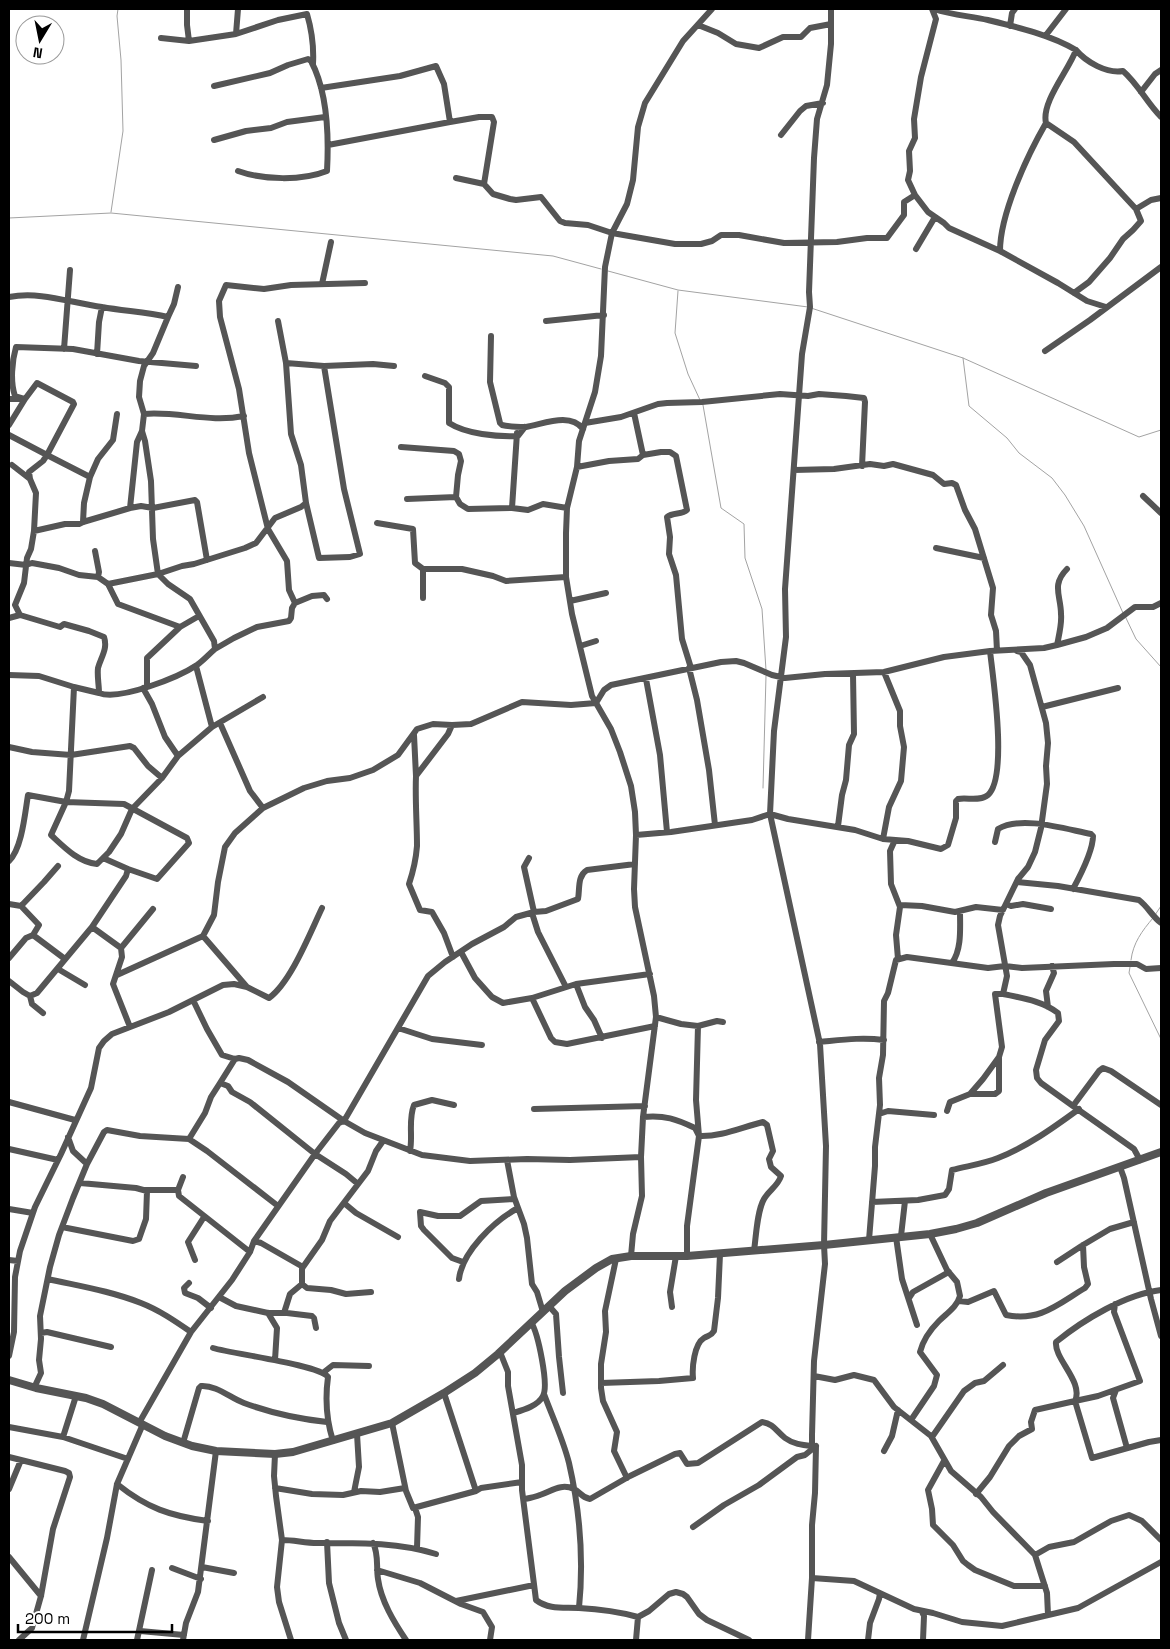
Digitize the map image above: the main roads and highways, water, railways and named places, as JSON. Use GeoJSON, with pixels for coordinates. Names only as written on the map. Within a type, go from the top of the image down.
{"type":"FeatureCollection","features":[{"type":"Feature","properties":{"kind":"waterway"},"geometry":{"type":"LineString","coordinates":[[111,212],[123,131],[118,9]]}},
{"type":"Feature","properties":{"kind":"waterway"},"geometry":{"type":"LineString","coordinates":[[9,218],[111,213],[553,256],[601,269]]}},
{"type":"Feature","properties":{"kind":"waterway"},"geometry":{"type":"LineString","coordinates":[[608,271],[678,290],[808,307]]}},
{"type":"Feature","properties":{"kind":"waterway"},"geometry":{"type":"LineString","coordinates":[[678,291],[675,333],[688,374],[700,400]]}},
{"type":"Feature","properties":{"kind":"waterway"},"geometry":{"type":"LineString","coordinates":[[811,308],[963,358],[1139,437],[1161,430]]}},
{"type":"Feature","properties":{"kind":"waterway"},"geometry":{"type":"LineString","coordinates":[[963,358],[969,406],[1007,438],[1019,453],[1052,478],[1065,495],[1084,526],[1123,613]]}},
{"type":"Feature","properties":{"kind":"waterway"},"geometry":{"type":"LineString","coordinates":[[703,405],[721,508],[744,524],[745,558],[762,609],[766,670]]}},
{"type":"Feature","properties":{"kind":"waterway"},"geometry":{"type":"LineString","coordinates":[[1125,616],[1136,639],[1161,667]]}},
{"type":"Feature","properties":{"kind":"waterway"},"geometry":{"type":"LineString","coordinates":[[763,788],[766,676]]}},
{"type":"Feature","properties":{"kind":"waterway"},"geometry":{"type":"LineString","coordinates":[[1155,915],[1161,906]]}},
{"type":"Feature","properties":{"kind":"waterway"},"geometry":{"type":"LineString","coordinates":[[1131,960],[1139,937],[1153,918]]}},
{"type":"Feature","properties":{"kind":"waterway"},"geometry":{"type":"LineString","coordinates":[[1130,967],[1129,973],[1161,1039]]}}]}
